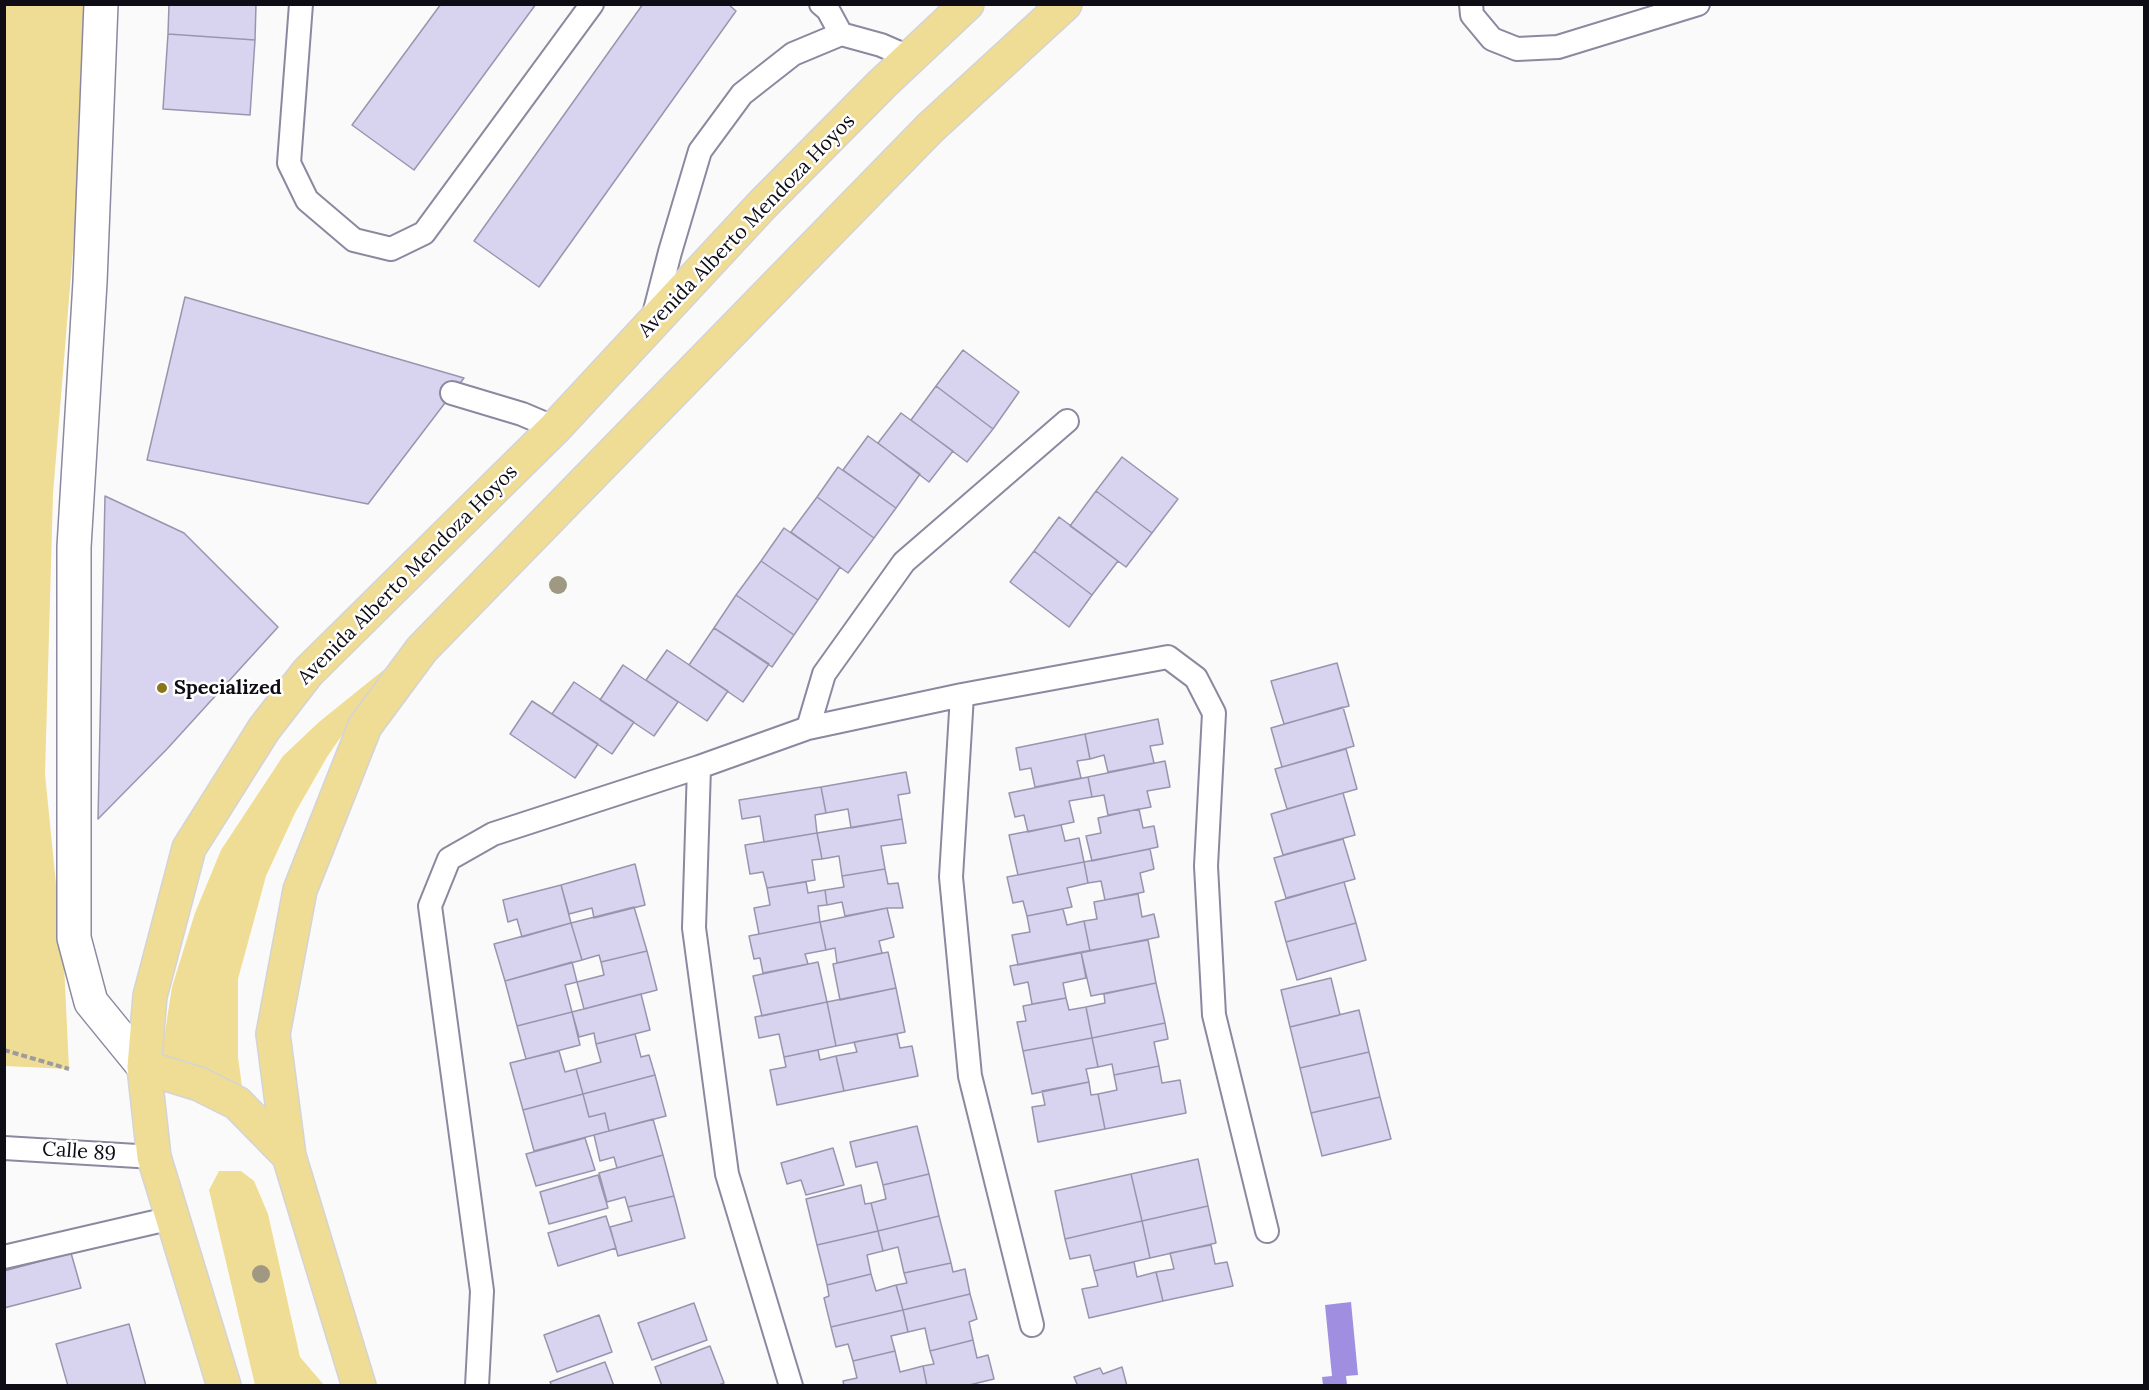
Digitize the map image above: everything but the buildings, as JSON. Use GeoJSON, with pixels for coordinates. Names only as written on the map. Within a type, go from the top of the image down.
{"type":"FeatureCollection","features":[{"type":"Feature","properties":{"kind":"main road","name":"Avenida Alberto Mendoza Hoyos"},"geometry":{"type":"LineString","coordinates":[[224,1386],[154,1157],[144,1067],[150,996],[189,848],[264,729],[308,672],[555,428],[763,204],[882,84],[967,4]]}},
{"type":"Feature","properties":{"kind":"main road"},"geometry":{"type":"LineString","coordinates":[[359,1386],[289,1156],[273,1034],[300,890],[365,726],[430,640],[930,128],[1065,4]]}},
{"type":"Feature","properties":{"kind":"main road"},"geometry":{"type":"LineString","coordinates":[[144,1067],[199,1084],[237,1103],[289,1156]]}},
{"type":"Feature","properties":{"kind":"street"},"geometry":{"type":"LineString","coordinates":[[101,4],[90,282],[74,547],[74,938],[91,1002],[144,1067]]}},
{"type":"Feature","properties":{"kind":"lane"},"geometry":{"type":"LineString","coordinates":[[301,4],[289,163],[307,200],[354,240],[392,249],[424,233],[592,4]]}},
{"type":"Feature","properties":{"kind":"lane"},"geometry":{"type":"LineString","coordinates":[[821,4],[828,10],[841,34]]}},
{"type":"Feature","properties":{"kind":"lane"},"geometry":{"type":"LineString","coordinates":[[1471,4],[1472,15],[1492,39],[1517,49],[1558,47],[1698,4]]}},
{"type":"Feature","properties":{"kind":"lane"},"geometry":{"type":"LineString","coordinates":[[650,328],[700,151],[742,94],[793,54],[841,34],[882,45],[911,58]]}},
{"type":"Feature","properties":{"kind":"lane"},"geometry":{"type":"LineString","coordinates":[[452,393],[522,414],[555,428]]}},
{"type":"Feature","properties":{"kind":"lane"},"geometry":{"type":"LineString","coordinates":[[808,728],[824,674],[904,562],[1067,421]]}},
{"type":"Feature","properties":{"kind":"lane"},"geometry":{"type":"LineString","coordinates":[[477,1386],[482,1292],[430,906],[450,859],[493,834],[808,728],[962,695],[1168,657],[1196,678],[1214,712],[1206,866],[1214,1015],[1267,1231]]}},
{"type":"Feature","properties":{"kind":"lane"},"geometry":{"type":"LineString","coordinates":[[962,695],[951,877],[970,1076],[1032,1325]]}},
{"type":"Feature","properties":{"kind":"lane"},"geometry":{"type":"LineString","coordinates":[[699,766],[694,928],[727,1174],[791,1386]]}},
{"type":"Feature","properties":{"kind":"lane","name":"Calle 89"},"geometry":{"type":"LineString","coordinates":[[4,1148],[154,1157]]}},
{"type":"Feature","properties":{"kind":"lane"},"geometry":{"type":"LineString","coordinates":[[4,1257],[172,1218]]}},
{"type":"Feature","properties":{"kind":"path"},"geometry":{"type":"LineString","coordinates":[[4,1050],[69,1069]]}},
{"type":"Feature","properties":{"kind":"shaded area"},"geometry":{"type":"Polygon","coordinates":[[[5,5],[86,5],[85,103],[53,494],[45,774],[64,964],[69,1069],[5,1066],[5,5]]]}},
{"type":"Feature","properties":{"kind":"shaded area"},"geometry":{"type":"Polygon","coordinates":[[[417,643],[360,709],[327,757],[295,813],[266,876],[238,979],[238,1057],[243,1094],[219,1075],[186,1061],[160,1064],[172,987],[195,913],[221,850],[283,756],[319,722],[417,643]]]}},
{"type":"Feature","properties":{"kind":"shaded area"},"geometry":{"type":"Polygon","coordinates":[[[219,1171],[241,1171],[254,1181],[268,1214],[300,1357],[324,1385],[255,1385],[209,1190],[219,1171]]]}},
{"type":"Feature","properties":{"kind":"shaded area"},"geometry":{"type":"Polygon","coordinates":[[[1351,1302],[1358,1375],[1346,1376],[1347,1385],[1323,1385],[1322,1377],[1332,1376],[1325,1305],[1351,1302]]]}},
{"type":"Feature","properties":{"kind":"place","name":"Specialized"},"geometry":{"type":"Point","coordinates":[162,688]}}]}
